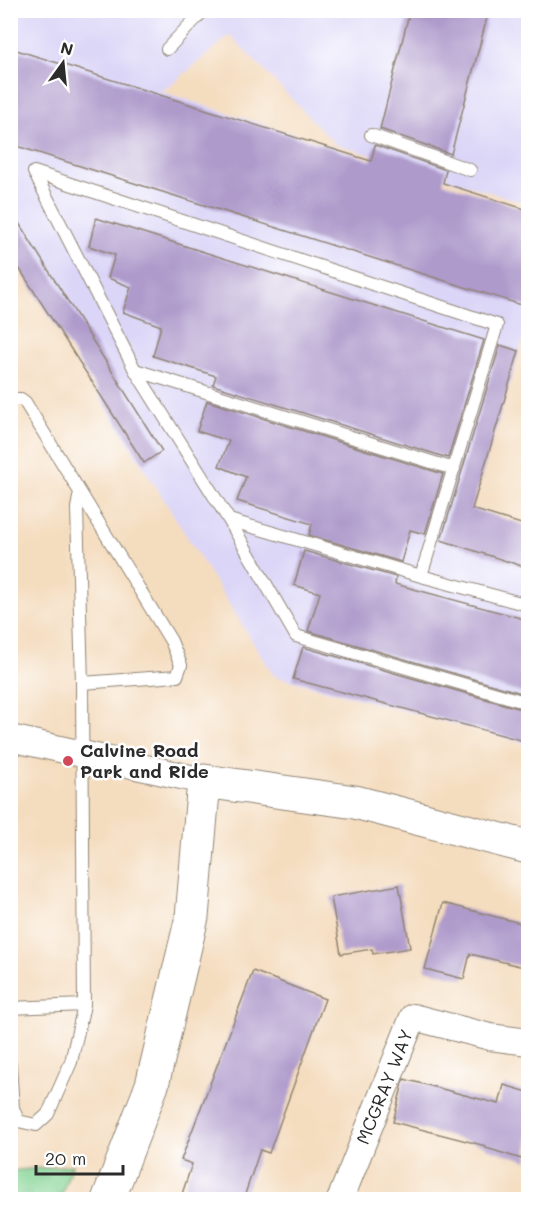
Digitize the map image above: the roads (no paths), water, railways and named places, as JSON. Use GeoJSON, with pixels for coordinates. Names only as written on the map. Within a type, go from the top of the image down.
{"type":"FeatureCollection","features":[{"type":"Feature","properties":{"kind":"street"},"geometry":{"type":"LineString","coordinates":[[10,738],[204,781],[355,802],[528,847]]}},
{"type":"Feature","properties":{"kind":"street"},"geometry":{"type":"LineString","coordinates":[[108,1200],[152,1085],[192,917],[204,781]]}},
{"type":"Feature","properties":{"kind":"street","name":"MCGRAY WAY"},"geometry":{"type":"LineString","coordinates":[[340,1200],[413,1017],[490,1037],[528,1042]]}},
{"type":"Feature","properties":{"kind":"lane"},"geometry":{"type":"LineString","coordinates":[[167,50],[204,10]]}},
{"type":"Feature","properties":{"kind":"lane"},"geometry":{"type":"LineString","coordinates":[[371,135],[470,170]]}},
{"type":"Feature","properties":{"kind":"lane"},"geometry":{"type":"LineString","coordinates":[[421,576],[497,325],[34,172],[135,370],[229,520],[296,636],[528,703]]}},
{"type":"Feature","properties":{"kind":"lane"},"geometry":{"type":"LineString","coordinates":[[135,370],[454,469]]}},
{"type":"Feature","properties":{"kind":"lane"},"geometry":{"type":"LineString","coordinates":[[10,399],[21,399],[25,402],[171,641],[181,664],[177,676],[82,683]]}},
{"type":"Feature","properties":{"kind":"lane"},"geometry":{"type":"LineString","coordinates":[[10,1065],[13,1108],[18,1121],[36,1125],[48,1114],[71,1062],[84,1005],[82,683],[77,508],[80,492]]}},
{"type":"Feature","properties":{"kind":"lane"},"geometry":{"type":"LineString","coordinates":[[229,520],[528,605]]}},
{"type":"Feature","properties":{"kind":"lane"},"geometry":{"type":"LineString","coordinates":[[10,1008],[84,1005]]}},
{"type":"Feature","properties":{"kind":"place","name":"Calvine Road Park and Ride"},"geometry":{"type":"Point","coordinates":[68,761]}}]}
